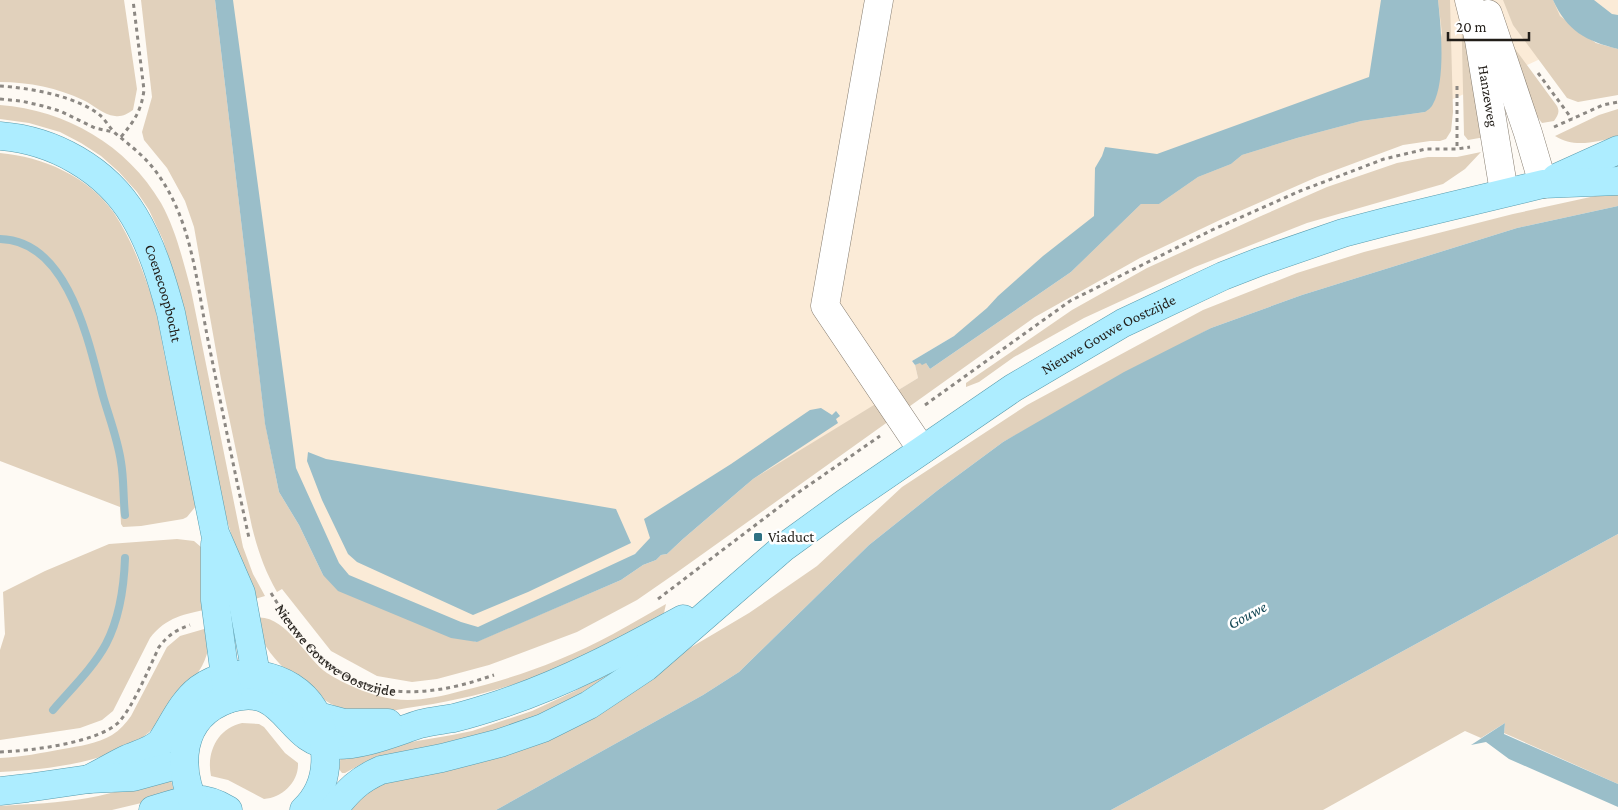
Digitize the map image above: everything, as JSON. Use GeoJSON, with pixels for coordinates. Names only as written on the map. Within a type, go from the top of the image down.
{"type":"FeatureCollection","features":[{"type":"Feature","properties":{"kind":"main road","name":"Coenecoopbocht"},"geometry":{"type":"LineString","coordinates":[[0,136],[26,139],[46,146],[65,154],[85,166],[117,194],[133,214],[154,259],[171,313],[215,532],[215,600],[227,688]]}},
{"type":"Feature","properties":{"kind":"main road","name":"Nieuwe Gouwe Oostzijde"},"geometry":{"type":"LineString","coordinates":[[1543,184],[1618,150]]}},
{"type":"Feature","properties":{"kind":"main road","name":"Nieuwe Gouwe Oostzijde"},"geometry":{"type":"LineString","coordinates":[[341,801],[360,780],[381,770],[442,758],[500,743],[543,728],[589,705],[646,667],[728,594],[798,537],[979,410],[1048,366],[1123,323],[1215,280],[1259,262],[1343,233],[1504,192],[1543,184],[1618,181]]}},
{"type":"Feature","properties":{"kind":"main road","name":"Coenecoopbocht"},"geometry":{"type":"LineString","coordinates":[[215,532],[241,593],[256,674]]}},
{"type":"Feature","properties":{"kind":"main road","name":"Nieuwe Gouwe Oostzijde"},"geometry":{"type":"LineString","coordinates":[[324,744],[341,744],[376,739],[422,724],[454,718],[500,704],[573,676],[630,648],[728,594]]}},
{"type":"Feature","properties":{"kind":"main road"},"geometry":{"type":"LineString","coordinates":[[194,804],[184,774],[187,740],[195,724],[227,688],[235,675],[256,674],[280,682],[292,689],[309,702],[318,716],[322,729],[326,762],[324,776],[316,797],[304,810]]}},
{"type":"Feature","properties":{"kind":"main road"},"geometry":{"type":"LineString","coordinates":[[89,779],[127,759],[154,748],[161,742],[182,707],[192,695],[213,681],[239,696],[251,696],[272,702],[283,711],[303,734],[312,740],[324,744]]}},
{"type":"Feature","properties":{"kind":"main road","name":"Nieuwe Gouwe Oostzijde"},"geometry":{"type":"LineString","coordinates":[[318,716],[349,723],[422,724]]}},
{"type":"Feature","properties":{"kind":"main road"},"geometry":{"type":"LineString","coordinates":[[0,790],[89,779],[133,778],[184,763]]}},
{"type":"Feature","properties":{"kind":"main road"},"geometry":{"type":"LineString","coordinates":[[153,810],[194,804],[203,799],[228,810]]}},
{"type":"Feature","properties":{"kind":"street"},"geometry":{"type":"LineString","coordinates":[[879,0],[825,306],[922,450]]}},
{"type":"Feature","properties":{"kind":"street","name":"Hanzeweg"},"geometry":{"type":"LineString","coordinates":[[1469,0],[1480,49],[1504,192]]}},
{"type":"Feature","properties":{"kind":"street","name":"Hanzeweg"},"geometry":{"type":"LineString","coordinates":[[1484,0],[1543,184]]}},
{"type":"Feature","properties":{"kind":"path"},"geometry":{"type":"LineString","coordinates":[[121,137],[138,115],[142,106],[144,90],[133,0]]}},
{"type":"Feature","properties":{"kind":"path"},"geometry":{"type":"LineString","coordinates":[[0,86],[33,90],[69,100],[101,116],[114,132],[95,128],[60,111],[43,106],[0,99]]}},
{"type":"Feature","properties":{"kind":"path"},"geometry":{"type":"LineString","coordinates":[[1528,133],[1548,129],[1603,105],[1618,102]]}},
{"type":"Feature","properties":{"kind":"path"},"geometry":{"type":"LineString","coordinates":[[657,600],[704,565]]}},
{"type":"Feature","properties":{"kind":"path","name":"Nieuwe Gouwe Oostzijde"},"geometry":{"type":"LineString","coordinates":[[245,613],[278,606],[312,650],[331,666],[360,683],[381,689],[401,691],[430,690],[458,686],[495,675]]}},
{"type":"Feature","properties":{"kind":"path"},"geometry":{"type":"LineString","coordinates":[[0,752],[27,750],[87,738],[104,732],[118,722],[126,712],[159,647],[169,635],[183,628],[218,618]]}},
{"type":"Feature","properties":{"kind":"shaded area"},"geometry":{"type":"Polygon","coordinates":[[[0,0],[124,0],[137,89],[133,110],[122,116],[111,115],[83,100],[53,89],[22,83],[0,82],[0,0]]]}},
{"type":"Feature","properties":{"kind":"shaded area"},"geometry":{"type":"Polygon","coordinates":[[[141,0],[215,0],[265,423],[279,492],[299,525],[323,575],[476,642],[621,580],[643,565],[656,560],[661,555],[667,554],[753,479],[918,378],[915,365],[920,362],[926,363],[930,369],[1071,272],[1141,204],[1159,204],[1198,177],[1231,164],[1242,155],[1361,121],[1425,112],[1442,33],[1438,0],[1450,0],[1453,112],[1451,131],[1446,139],[1403,145],[1317,177],[1140,258],[1035,317],[637,600],[577,632],[489,665],[437,679],[412,682],[377,676],[331,651],[282,589],[277,592],[262,561],[252,527],[221,379],[194,227],[185,201],[167,168],[144,140],[142,132],[152,97],[141,0]]]}},
{"type":"Feature","properties":{"kind":"shaded area"},"geometry":{"type":"Polygon","coordinates":[[[222,0],[1618,0],[1618,15],[1538,60],[1425,112],[1297,138],[912,361],[918,378],[562,599],[476,634],[335,576],[282,470],[222,0]]]}},
{"type":"Feature","properties":{"kind":"shaded area"},"geometry":{"type":"Polygon","coordinates":[[[1461,0],[1485,137],[1468,140],[1464,135],[1461,0]]]}},
{"type":"Feature","properties":{"kind":"shaded area"},"geometry":{"type":"Polygon","coordinates":[[[1490,0],[1510,42],[1557,106],[1558,113],[1554,121],[1542,123],[1527,103],[1490,0]]]}},
{"type":"Feature","properties":{"kind":"shaded area"},"geometry":{"type":"Polygon","coordinates":[[[1503,0],[1553,0],[1560,16],[1596,43],[1618,49],[1618,95],[1578,102],[1567,98],[1513,25],[1503,0]]]}},
{"type":"Feature","properties":{"kind":"shaded area"},"geometry":{"type":"Polygon","coordinates":[[[0,105],[48,114],[92,134],[113,148],[131,164],[147,182],[161,203],[175,235],[191,290],[243,547],[253,574],[265,596],[251,600],[226,517],[180,293],[163,240],[149,210],[137,192],[101,156],[60,132],[29,123],[0,119],[0,105]]]}},
{"type":"Feature","properties":{"kind":"shaded area"},"geometry":{"type":"Polygon","coordinates":[[[1618,109],[1618,137],[1578,143],[1555,136],[1599,115],[1618,109]]]}},
{"type":"Feature","properties":{"kind":"shaded area"},"geometry":{"type":"Polygon","coordinates":[[[1481,152],[1465,169],[1443,184],[1307,223],[1195,267],[1084,318],[1014,357],[979,382],[966,387],[966,383],[1072,310],[1147,268],[1327,187],[1397,163],[1428,157],[1457,157],[1481,152]]]}},
{"type":"Feature","properties":{"kind":"shaded area"},"geometry":{"type":"Polygon","coordinates":[[[0,153],[16,155],[48,164],[78,179],[103,200],[114,213],[135,251],[153,300],[195,496],[196,506],[187,517],[141,526],[123,527],[121,524],[120,507],[0,461],[0,153]]]}},
{"type":"Feature","properties":{"kind":"shaded area"},"geometry":{"type":"Polygon","coordinates":[[[1618,191],[1618,206],[1517,228],[1302,295],[1211,328],[1003,442],[938,490],[869,545],[739,672],[703,695],[496,810],[345,810],[370,787],[678,655],[749,613],[817,566],[902,487],[1027,405],[1203,310],[1297,273],[1364,252],[1513,214],[1618,191]]]}},
{"type":"Feature","properties":{"kind":"shaded area"},"geometry":{"type":"Polygon","coordinates":[[[1618,534],[1618,784],[1504,733],[1505,723],[1481,738],[1465,731],[1323,810],[1111,810],[1618,534]]]}},
{"type":"Feature","properties":{"kind":"shaded area"},"geometry":{"type":"Polygon","coordinates":[[[177,539],[194,541],[201,547],[209,609],[169,621],[156,631],[150,638],[113,711],[102,720],[80,728],[0,740],[0,650],[5,634],[3,592],[45,571],[109,544],[177,539]]]}},
{"type":"Feature","properties":{"kind":"shaded area"},"geometry":{"type":"Polygon","coordinates":[[[666,604],[664,613],[625,637],[547,673],[464,698],[368,713],[355,713],[343,710],[304,686],[270,653],[264,643],[255,618],[266,618],[276,622],[294,638],[319,666],[342,681],[377,696],[411,700],[453,693],[498,681],[558,660],[613,634],[666,604]]]}},
{"type":"Feature","properties":{"kind":"shaded area"},"geometry":{"type":"Polygon","coordinates":[[[211,627],[209,644],[202,666],[159,723],[149,733],[112,753],[74,764],[0,772],[0,758],[32,755],[82,746],[100,741],[115,733],[131,716],[167,647],[180,636],[211,627]]]}},
{"type":"Feature","properties":{"kind":"shaded area"},"geometry":{"type":"Polygon","coordinates":[[[639,659],[546,715],[474,740],[374,760],[363,763],[345,773],[342,773],[339,769],[341,754],[472,731],[532,711],[575,691],[612,669],[639,659]]]}},
{"type":"Feature","properties":{"kind":"shaded area"},"geometry":{"type":"Polygon","coordinates":[[[242,723],[259,724],[264,727],[285,753],[298,763],[296,776],[288,788],[277,796],[264,799],[228,780],[211,776],[210,758],[216,742],[226,730],[242,723]]]}},
{"type":"Feature","properties":{"kind":"shaded area"},"geometry":{"type":"Polygon","coordinates":[[[170,776],[175,795],[112,810],[0,810],[0,806],[77,800],[98,796],[170,776]]]}},
{"type":"Feature","properties":{"kind":"water"},"geometry":{"type":"Polygon","coordinates":[[[215,0],[233,0],[296,468],[339,563],[349,575],[461,622],[478,627],[635,554],[650,538],[644,519],[731,464],[810,410],[821,408],[832,415],[836,411],[840,416],[836,419],[838,423],[753,479],[667,554],[661,555],[656,560],[643,565],[621,580],[477,642],[451,638],[338,591],[323,575],[299,525],[279,492],[265,424],[215,0]]]}},
{"type":"Feature","properties":{"kind":"water"},"geometry":{"type":"Polygon","coordinates":[[[1381,0],[1438,0],[1441,38],[1440,82],[1437,94],[1429,109],[1425,112],[1361,121],[1242,155],[1231,164],[1198,177],[1159,204],[1141,204],[1071,272],[930,369],[926,363],[915,365],[912,361],[954,336],[1043,256],[1094,216],[1095,168],[1105,147],[1157,154],[1369,77],[1381,0]]]}},
{"type":"Feature","properties":{"kind":"water"},"geometry":{"type":"Polygon","coordinates":[[[1553,0],[1594,0],[1612,14],[1618,15],[1618,49],[1587,38],[1571,27],[1558,11],[1553,0]]]}},
{"type":"Feature","properties":{"kind":"water","name":"Gouwe"},"geometry":{"type":"Polygon","coordinates":[[[1618,206],[1618,534],[1111,810],[496,810],[703,695],[739,672],[869,545],[938,490],[1003,442],[1124,372],[1211,328],[1302,295],[1517,228],[1618,206]]]}},
{"type":"Feature","properties":{"kind":"water"},"geometry":{"type":"Polygon","coordinates":[[[308,452],[326,459],[616,509],[631,543],[528,592],[473,615],[357,562],[348,554],[322,500],[307,461],[308,452]]]}},
{"type":"Feature","properties":{"kind":"water"},"geometry":{"type":"Polygon","coordinates":[[[1505,723],[1504,734],[1618,784],[1618,807],[1509,759],[1486,742],[1471,745],[1505,723]]]}},
{"type":"Feature","properties":{"kind":"waterway"},"geometry":{"type":"LineString","coordinates":[[0,239],[24,244],[43,257],[59,275],[72,298],[91,350],[118,445],[122,468],[125,515]]}},
{"type":"Feature","properties":{"kind":"waterway"},"geometry":{"type":"LineString","coordinates":[[53,710],[101,653],[111,634],[120,602],[125,558]]}},
{"type":"Feature","properties":{"kind":"place","name":"Viaduct"},"geometry":{"type":"Point","coordinates":[758,537]}}]}
